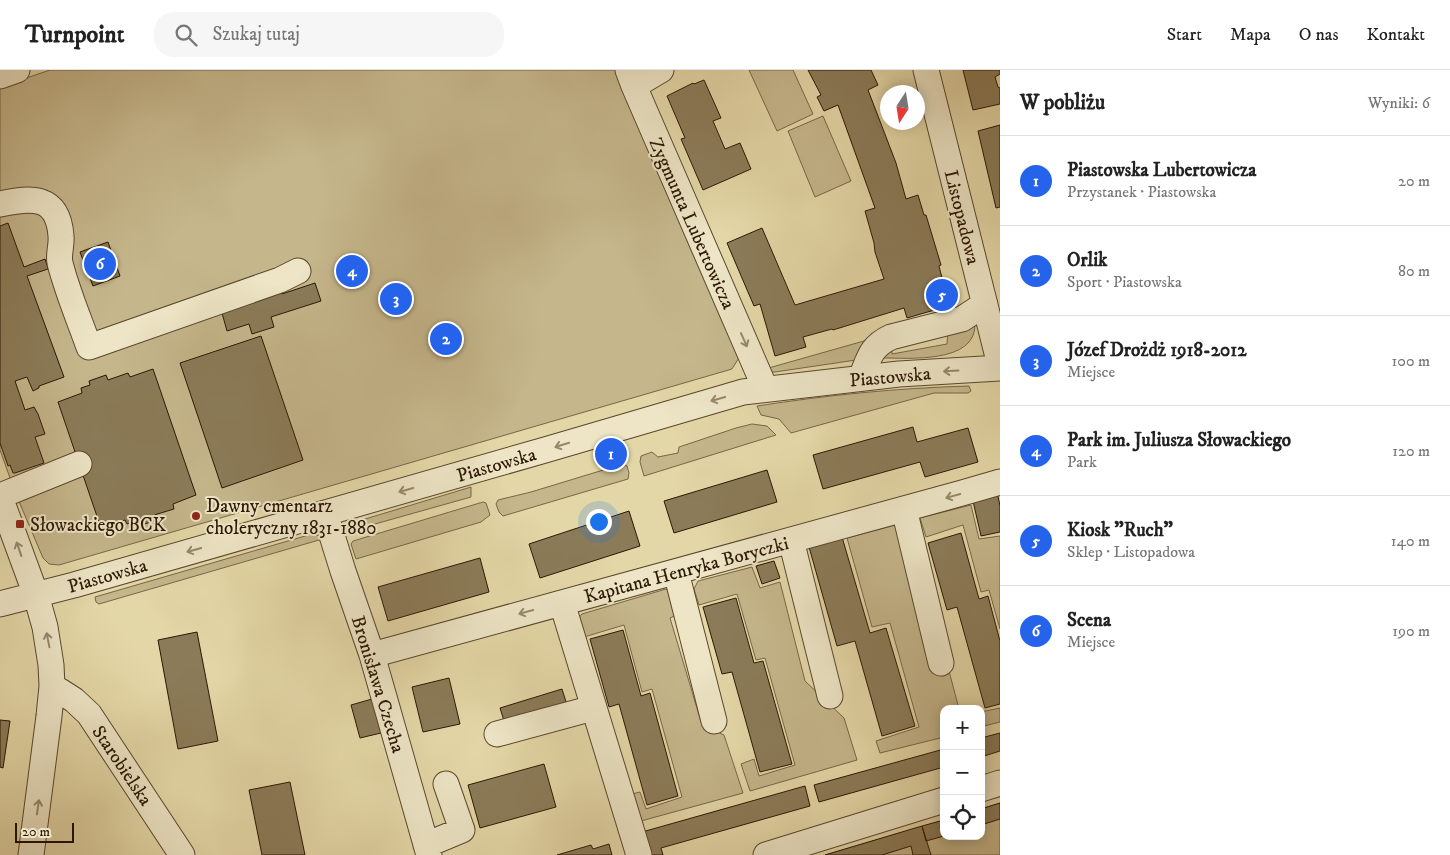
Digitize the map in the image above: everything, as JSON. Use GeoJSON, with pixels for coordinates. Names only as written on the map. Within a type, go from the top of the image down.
{"type":"FeatureCollection","features":[{"type":"Feature","properties":{"kind":"street"},"geometry":{"type":"LineString","coordinates":[[0,76],[17,70]]}},
{"type":"Feature","properties":{"kind":"street","name":"Zygmunta Lubertowicza"},"geometry":{"type":"LineString","coordinates":[[660,70],[631,78],[765,388]]}},
{"type":"Feature","properties":{"kind":"street","name":"Listopadowa"},"geometry":{"type":"LineString","coordinates":[[926,70],[1000,366]]}},
{"type":"Feature","properties":{"kind":"street"},"geometry":{"type":"LineString","coordinates":[[0,204],[24,199],[51,206],[58,218],[61,237],[59,261],[89,347],[280,280],[298,271]]}},
{"type":"Feature","properties":{"kind":"street"},"geometry":{"type":"LineString","coordinates":[[862,378],[873,349],[880,342],[891,336],[962,319],[974,313],[985,304]]}},
{"type":"Feature","properties":{"kind":"street","name":"Piastowska"},"geometry":{"type":"LineString","coordinates":[[0,604],[74,586],[743,392],[862,378],[1000,366]]}},
{"type":"Feature","properties":{"kind":"street"},"geometry":{"type":"LineString","coordinates":[[31,855],[40,796],[52,686],[49,648],[36,595],[0,496],[79,464]]}},
{"type":"Feature","properties":{"kind":"street","name":"Kapitana Henryka Boryczki"},"geometry":{"type":"LineString","coordinates":[[372,655],[1000,482]]}},
{"type":"Feature","properties":{"kind":"street"},"geometry":{"type":"LineString","coordinates":[[904,509],[941,663]]}},
{"type":"Feature","properties":{"kind":"street","name":"Bronisława Czecha"},"geometry":{"type":"LineString","coordinates":[[325,513],[372,655],[428,850]]}},
{"type":"Feature","properties":{"kind":"street"},"geometry":{"type":"LineString","coordinates":[[791,540],[830,696]]}},
{"type":"Feature","properties":{"kind":"street"},"geometry":{"type":"LineString","coordinates":[[676,572],[714,722]]}},
{"type":"Feature","properties":{"kind":"street"},"geometry":{"type":"LineString","coordinates":[[562,603],[639,855]]}},
{"type":"Feature","properties":{"kind":"street","name":"Starobielska"},"geometry":{"type":"LineString","coordinates":[[52,686],[74,700],[89,714],[182,855]]}},
{"type":"Feature","properties":{"kind":"street"},"geometry":{"type":"LineString","coordinates":[[497,734],[593,708]]}},
{"type":"Feature","properties":{"kind":"street"},"geometry":{"type":"LineString","coordinates":[[985,787],[1000,783]]}},
{"type":"Feature","properties":{"kind":"street"},"geometry":{"type":"LineString","coordinates":[[428,850],[462,830],[446,784]]}},
{"type":"Feature","properties":{"kind":"street"},"geometry":{"type":"LineString","coordinates":[[766,855],[940,801]]}},
{"type":"Feature","properties":{"kind":"shaded area"},"geometry":{"type":"Polygon","coordinates":[[[50,70],[616,70],[740,356],[732,369],[59,565],[49,564],[43,558],[15,492],[0,450],[0,87],[50,70]]]}},
{"type":"Feature","properties":{"kind":"shaded area"},"geometry":{"type":"Polygon","coordinates":[[[749,70],[793,70],[813,114],[777,131],[749,70]]]}},
{"type":"Feature","properties":{"kind":"shaded area"},"geometry":{"type":"Polygon","coordinates":[[[823,116],[851,181],[815,197],[788,131],[823,116]]]}},
{"type":"Feature","properties":{"kind":"shaded area"},"geometry":{"type":"Polygon","coordinates":[[[975,324],[972,337],[965,346],[953,352],[923,358],[883,358],[892,341],[892,354],[947,344],[948,329],[975,324]]]}},
{"type":"Feature","properties":{"kind":"shaded area"},"geometry":{"type":"Polygon","coordinates":[[[878,337],[856,360],[775,372],[769,372],[765,369],[878,337]]]}},
{"type":"Feature","properties":{"kind":"shaded area"},"geometry":{"type":"Polygon","coordinates":[[[969,386],[971,391],[968,393],[934,393],[791,433],[779,419],[761,415],[757,406],[916,388],[969,386]]]}},
{"type":"Feature","properties":{"kind":"shaded area"},"geometry":{"type":"Polygon","coordinates":[[[752,424],[767,426],[776,435],[644,476],[640,462],[641,456],[652,452],[658,457],[678,453],[679,447],[752,424]]]}},
{"type":"Feature","properties":{"kind":"shaded area"},"geometry":{"type":"Polygon","coordinates":[[[623,464],[627,466],[628,479],[503,516],[496,504],[498,500],[623,464]]]}},
{"type":"Feature","properties":{"kind":"shaded area"},"geometry":{"type":"Polygon","coordinates":[[[471,487],[471,497],[343,533],[352,523],[471,487]]]}},
{"type":"Feature","properties":{"kind":"shaded area"},"geometry":{"type":"Polygon","coordinates":[[[483,502],[486,503],[490,515],[481,522],[356,559],[351,544],[353,541],[483,502]]]}},
{"type":"Feature","properties":{"kind":"shaded area"},"geometry":{"type":"Polygon","coordinates":[[[971,505],[979,539],[1000,536],[1000,629],[989,590],[981,592],[963,525],[926,537],[920,518],[971,505]]]}},
{"type":"Feature","properties":{"kind":"shaded area"},"geometry":{"type":"Polygon","coordinates":[[[903,523],[958,705],[940,705],[940,738],[880,753],[876,741],[919,727],[890,623],[872,627],[847,538],[903,523]]]}},
{"type":"Feature","properties":{"kind":"shaded area"},"geometry":{"type":"Polygon","coordinates":[[[312,534],[326,538],[99,604],[96,602],[95,597],[312,534]]]}},
{"type":"Feature","properties":{"kind":"shaded area"},"geometry":{"type":"Polygon","coordinates":[[[752,567],[760,588],[780,582],[805,681],[844,718],[857,760],[750,791],[741,764],[754,759],[759,776],[795,765],[765,658],[756,660],[737,594],[699,605],[694,589],[698,581],[752,567]]]}},
{"type":"Feature","properties":{"kind":"shaded area"},"geometry":{"type":"Polygon","coordinates":[[[666,589],[672,595],[679,614],[670,618],[702,725],[724,735],[743,793],[641,821],[632,794],[640,792],[646,809],[682,797],[652,689],[642,692],[624,625],[584,637],[578,619],[582,614],[666,589]]]}},
{"type":"Feature","properties":{"kind":"shaded area"},"geometry":{"type":"Polygon","coordinates":[[[1000,708],[1000,722],[985,726],[985,711],[1000,708]]]}},
{"type":"Feature","properties":{"kind":"shaded area"},"geometry":{"type":"Polygon","coordinates":[[[1000,803],[1000,855],[825,855],[940,821],[940,840],[985,840],[985,808],[1000,803]]]}},
{"type":"Feature","properties":{"kind":"building"},"geometry":{"type":"Polygon","coordinates":[[[808,70],[871,70],[878,85],[868,90],[880,121],[880,130],[883,130],[896,163],[906,199],[918,195],[941,265],[939,266],[944,286],[934,289],[938,309],[907,318],[904,308],[833,330],[803,337],[806,347],[775,356],[760,304],[754,306],[727,243],[762,228],[795,305],[884,279],[865,211],[875,208],[838,105],[824,111],[817,97],[821,95],[808,70]]]}},
{"type":"Feature","properties":{"kind":"building"},"geometry":{"type":"Polygon","coordinates":[[[963,70],[1000,70],[1000,74],[995,77],[1000,88],[1000,104],[973,110],[963,70]]]}},
{"type":"Feature","properties":{"kind":"building"},"geometry":{"type":"Polygon","coordinates":[[[704,80],[721,118],[713,121],[725,149],[740,143],[751,169],[703,190],[681,139],[685,138],[667,96],[693,83],[704,80]]]}},
{"type":"Feature","properties":{"kind":"building"},"geometry":{"type":"Polygon","coordinates":[[[1000,125],[1000,207],[996,208],[978,131],[1000,125]]]}},
{"type":"Feature","properties":{"kind":"building"},"geometry":{"type":"Polygon","coordinates":[[[8,223],[24,267],[45,259],[48,269],[27,276],[64,377],[39,386],[39,388],[33,391],[27,377],[15,381],[25,410],[34,407],[45,434],[35,437],[44,463],[15,473],[13,473],[10,465],[8,466],[0,443],[0,226],[8,223]]]}},
{"type":"Feature","properties":{"kind":"building"},"geometry":{"type":"Polygon","coordinates":[[[108,242],[120,276],[93,286],[80,252],[108,242]]]}},
{"type":"Feature","properties":{"kind":"building"},"geometry":{"type":"Polygon","coordinates":[[[315,283],[321,301],[271,317],[274,327],[252,334],[249,324],[227,331],[222,313],[264,299],[263,295],[280,290],[282,294],[315,283]]]}},
{"type":"Feature","properties":{"kind":"building"},"geometry":{"type":"Polygon","coordinates":[[[940,288],[947,290],[944,303],[937,301],[940,288]]]}},
{"type":"Feature","properties":{"kind":"building"},"geometry":{"type":"Polygon","coordinates":[[[261,336],[303,460],[222,488],[180,363],[261,336]]]}},
{"type":"Feature","properties":{"kind":"building"},"geometry":{"type":"Polygon","coordinates":[[[153,369],[196,495],[173,504],[174,509],[154,515],[156,520],[139,526],[137,521],[127,524],[125,520],[101,528],[58,402],[82,393],[81,388],[90,385],[89,381],[106,375],[108,380],[128,373],[130,377],[153,369]]]}},
{"type":"Feature","properties":{"kind":"building"},"geometry":{"type":"Polygon","coordinates":[[[913,427],[917,442],[968,428],[978,462],[925,477],[920,462],[823,489],[813,455],[913,427]]]}},
{"type":"Feature","properties":{"kind":"building"},"geometry":{"type":"Polygon","coordinates":[[[767,470],[777,502],[674,533],[664,501],[767,470]]]}},
{"type":"Feature","properties":{"kind":"building"},"geometry":{"type":"Polygon","coordinates":[[[998,496],[1000,532],[981,536],[973,501],[998,496]]]}},
{"type":"Feature","properties":{"kind":"building"},"geometry":{"type":"Polygon","coordinates":[[[629,511],[640,546],[540,578],[529,544],[629,511]]]}},
{"type":"Feature","properties":{"kind":"building"},"geometry":{"type":"Polygon","coordinates":[[[961,533],[979,599],[988,596],[1000,641],[1000,704],[985,708],[957,607],[947,610],[928,543],[961,533]]]}},
{"type":"Feature","properties":{"kind":"building"},"geometry":{"type":"Polygon","coordinates":[[[842,537],[870,633],[886,628],[915,726],[882,736],[855,641],[837,646],[809,547],[842,537]]]}},
{"type":"Feature","properties":{"kind":"building"},"geometry":{"type":"Polygon","coordinates":[[[480,558],[489,592],[388,621],[378,587],[480,558]]]}},
{"type":"Feature","properties":{"kind":"building"},"geometry":{"type":"Polygon","coordinates":[[[774,561],[780,578],[762,584],[756,566],[774,561]]]}},
{"type":"Feature","properties":{"kind":"building"},"geometry":{"type":"Polygon","coordinates":[[[736,598],[754,663],[763,661],[792,764],[760,772],[732,672],[722,674],[703,607],[736,598]]]}},
{"type":"Feature","properties":{"kind":"building"},"geometry":{"type":"Polygon","coordinates":[[[623,630],[641,696],[650,693],[678,796],[647,805],[619,704],[609,707],[590,639],[623,630]]]}},
{"type":"Feature","properties":{"kind":"building"},"geometry":{"type":"Polygon","coordinates":[[[197,632],[218,741],[178,749],[158,640],[197,632]]]}},
{"type":"Feature","properties":{"kind":"building"},"geometry":{"type":"Polygon","coordinates":[[[449,678],[460,724],[423,732],[412,687],[449,678]]]}},
{"type":"Feature","properties":{"kind":"building"},"geometry":{"type":"Polygon","coordinates":[[[562,689],[567,705],[505,724],[500,708],[562,689]]]}},
{"type":"Feature","properties":{"kind":"building"},"geometry":{"type":"Polygon","coordinates":[[[372,699],[381,733],[360,738],[351,705],[372,699]]]}},
{"type":"Feature","properties":{"kind":"building"},"geometry":{"type":"Polygon","coordinates":[[[0,720],[10,721],[3,768],[0,767],[0,720]]]}},
{"type":"Feature","properties":{"kind":"building"},"geometry":{"type":"Polygon","coordinates":[[[1000,733],[1000,751],[985,756],[985,737],[1000,733]]]}},
{"type":"Feature","properties":{"kind":"building"},"geometry":{"type":"Polygon","coordinates":[[[940,750],[940,768],[819,802],[814,785],[940,750]]]}},
{"type":"Feature","properties":{"kind":"building"},"geometry":{"type":"Polygon","coordinates":[[[544,764],[556,807],[480,828],[468,785],[544,764]]]}},
{"type":"Feature","properties":{"kind":"building"},"geometry":{"type":"Polygon","coordinates":[[[290,782],[305,855],[262,855],[249,790],[290,782]]]}},
{"type":"Feature","properties":{"kind":"building"},"geometry":{"type":"Polygon","coordinates":[[[805,786],[810,806],[661,848],[663,855],[649,855],[642,832],[805,786]]]}},
{"type":"Feature","properties":{"kind":"building"},"geometry":{"type":"Polygon","coordinates":[[[1000,803],[1000,819],[985,824],[985,808],[1000,803]]]}},
{"type":"Feature","properties":{"kind":"building"},"geometry":{"type":"Polygon","coordinates":[[[940,821],[940,837],[926,841],[922,826],[940,821]]]}},
{"type":"Feature","properties":{"kind":"building"},"geometry":{"type":"Polygon","coordinates":[[[922,826],[931,855],[913,855],[911,846],[882,855],[825,855],[922,826]]]}},
{"type":"Feature","properties":{"kind":"building"},"geometry":{"type":"Polygon","coordinates":[[[609,844],[612,855],[557,855],[591,845],[593,849],[609,844]]]}},
{"type":"Feature","properties":{"kind":"place","name":"Scena"},"geometry":{"type":"Point","coordinates":[100,264]}},
{"type":"Feature","properties":{"kind":"place","name":"Park im. Juliusza Słowackiego"},"geometry":{"type":"Point","coordinates":[352,271]}},
{"type":"Feature","properties":{"kind":"place","name":"Kiosk \"Ruch\""},"geometry":{"type":"Point","coordinates":[942,295]}},
{"type":"Feature","properties":{"kind":"place","name":"Józef Drożdż 1918-2012"},"geometry":{"type":"Point","coordinates":[396,299]}},
{"type":"Feature","properties":{"kind":"place","name":"Orlik"},"geometry":{"type":"Point","coordinates":[446,339]}},
{"type":"Feature","properties":{"kind":"place","name":"Piastowska Lubertowicza"},"geometry":{"type":"Point","coordinates":[611,454]}},
{"type":"Feature","properties":{"kind":"place","name":"Dawny cmentarz choleryczny 1831-1880"},"geometry":{"type":"Point","coordinates":[196,516]}},
{"type":"Feature","properties":{"kind":"place","name":"Słowackiego BCK"},"geometry":{"type":"Point","coordinates":[20,524]}}]}
